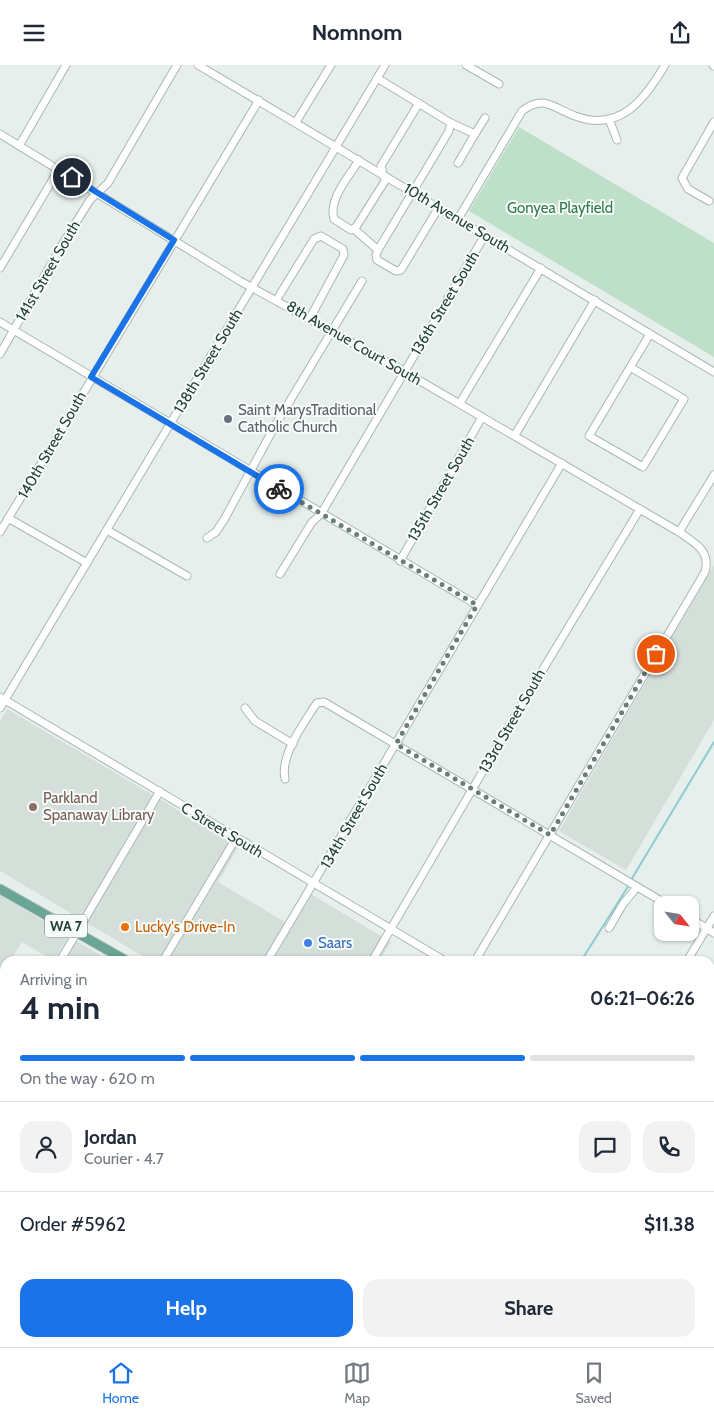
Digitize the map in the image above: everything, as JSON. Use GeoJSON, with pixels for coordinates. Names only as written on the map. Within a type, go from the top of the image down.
{"type":"FeatureCollection","features":[{"type":"Feature","properties":{"kind":"main road","name":"WA 7"},"geometry":{"type":"LineString","coordinates":[[2,887],[117,956]]}},
{"type":"Feature","properties":{"kind":"street"},"geometry":{"type":"LineString","coordinates":[[19,146],[66,65]]}},
{"type":"Feature","properties":{"kind":"street","name":"141st Street South"},"geometry":{"type":"LineString","coordinates":[[0,353],[86,207],[108,183],[177,65]]}},
{"type":"Feature","properties":{"kind":"street","name":"10th Avenue South"},"geometry":{"type":"LineString","coordinates":[[198,65],[714,372]]}},
{"type":"Feature","properties":{"kind":"street"},"geometry":{"type":"LineString","coordinates":[[296,122],[331,65]]}},
{"type":"Feature","properties":{"kind":"street","name":"138th Street South"},"geometry":{"type":"LineString","coordinates":[[0,708],[2,699],[107,530],[385,65]]}},
{"type":"Feature","properties":{"kind":"street"},"geometry":{"type":"LineString","coordinates":[[466,65],[499,84]]}},
{"type":"Feature","properties":{"kind":"street"},"geometry":{"type":"LineString","coordinates":[[458,219],[519,115],[532,104],[545,103],[586,119],[612,118],[629,111],[640,102],[665,65]]}},
{"type":"Feature","properties":{"kind":"street"},"geometry":{"type":"LineString","coordinates":[[377,78],[451,123],[475,134]]}},
{"type":"Feature","properties":{"kind":"street","name":"140th Street South"},"geometry":{"type":"LineString","coordinates":[[0,532],[91,377],[259,100]]}},
{"type":"Feature","properties":{"kind":"street"},"geometry":{"type":"LineString","coordinates":[[354,229],[385,181],[381,166],[419,103]]}},
{"type":"Feature","properties":{"kind":"street"},"geometry":{"type":"LineString","coordinates":[[458,163],[485,118]]}},
{"type":"Feature","properties":{"kind":"street"},"geometry":{"type":"LineString","coordinates":[[612,118],[616,140]]}},
{"type":"Feature","properties":{"kind":"street"},"geometry":{"type":"LineString","coordinates":[[709,201],[688,189],[682,178],[714,122]]}},
{"type":"Feature","properties":{"kind":"street"},"geometry":{"type":"LineString","coordinates":[[377,252],[449,131],[451,123]]}},
{"type":"Feature","properties":{"kind":"street","name":"8th Avenue Court South"},"geometry":{"type":"LineString","coordinates":[[0,135],[59,169],[240,281],[277,299],[460,403],[680,532],[705,554],[707,560],[705,572],[550,835]]}},
{"type":"Feature","properties":{"kind":"street"},"geometry":{"type":"LineString","coordinates":[[359,160],[335,200],[333,209],[336,221],[351,230],[354,229],[377,252],[380,262],[396,271],[401,270],[439,207]]}},
{"type":"Feature","properties":{"kind":"street"},"geometry":{"type":"LineString","coordinates":[[0,268],[59,169]]}},
{"type":"Feature","properties":{"kind":"street","name":"136th Street South"},"geometry":{"type":"LineString","coordinates":[[280,574],[312,522],[321,514],[485,235]]}},
{"type":"Feature","properties":{"kind":"street"},"geometry":{"type":"LineString","coordinates":[[277,299],[314,239],[321,236],[343,249],[344,255],[310,318]]}},
{"type":"Feature","properties":{"kind":"street"},"geometry":{"type":"LineString","coordinates":[[460,403],[541,268]]}},
{"type":"Feature","properties":{"kind":"street"},"geometry":{"type":"LineString","coordinates":[[207,538],[216,532],[362,281]]}},
{"type":"Feature","properties":{"kind":"street"},"geometry":{"type":"LineString","coordinates":[[515,435],[595,300]]}},
{"type":"Feature","properties":{"kind":"street"},"geometry":{"type":"LineString","coordinates":[[0,322],[477,605]]}},
{"type":"Feature","properties":{"kind":"street"},"geometry":{"type":"LineString","coordinates":[[630,367],[684,399],[643,467],[589,436],[630,367],[650,334]]}},
{"type":"Feature","properties":{"kind":"street","name":"135th Street South"},"geometry":{"type":"LineString","coordinates":[[400,561],[482,417]]}},
{"type":"Feature","properties":{"kind":"street","name":"134th Street South"},"geometry":{"type":"LineString","coordinates":[[270,956],[562,463]]}},
{"type":"Feature","properties":{"kind":"street"},"geometry":{"type":"LineString","coordinates":[[680,532],[714,475]]}},
{"type":"Feature","properties":{"kind":"street","name":"133rd Street South"},"geometry":{"type":"LineString","coordinates":[[375,956],[553,651],[640,509]]}},
{"type":"Feature","properties":{"kind":"street"},"geometry":{"type":"LineString","coordinates":[[8,518],[87,563]]}},
{"type":"Feature","properties":{"kind":"street"},"geometry":{"type":"LineString","coordinates":[[107,530],[187,576]]}},
{"type":"Feature","properties":{"kind":"street","name":"C Street South"},"geometry":{"type":"LineString","coordinates":[[2,699],[437,956]]}},
{"type":"Feature","properties":{"kind":"street"},"geometry":{"type":"LineString","coordinates":[[285,779],[285,763],[293,744],[318,703],[328,703],[654,897]]}},
{"type":"Feature","properties":{"kind":"street"},"geometry":{"type":"LineString","coordinates":[[244,708],[255,721],[293,744]]}},
{"type":"Feature","properties":{"kind":"street"},"geometry":{"type":"LineString","coordinates":[[63,956],[160,791]]}},
{"type":"Feature","properties":{"kind":"street"},"geometry":{"type":"LineString","coordinates":[[478,956],[550,835]]}},
{"type":"Feature","properties":{"kind":"street"},"geometry":{"type":"LineString","coordinates":[[166,956],[236,839]]}},
{"type":"Feature","properties":{"kind":"street"},"geometry":{"type":"LineString","coordinates":[[609,928],[623,904],[637,887]]}},
{"type":"Feature","properties":{"kind":"street"},"geometry":{"type":"LineString","coordinates":[[690,956],[714,916]]}},
{"type":"Feature","properties":{"kind":"street"},"geometry":{"type":"LineString","coordinates":[[699,923],[714,933]]}},
{"type":"Feature","properties":{"kind":"shaded area"},"geometry":{"type":"Polygon","coordinates":[[[714,565],[714,720],[626,870],[559,831],[714,565]]]}},
{"type":"Feature","properties":{"kind":"shaded area"},"geometry":{"type":"Polygon","coordinates":[[[7,709],[239,846],[218,882],[285,922],[304,890],[391,942],[382,956],[143,956],[0,871],[0,721],[7,709]]]}},
{"type":"Feature","properties":{"kind":"shaded area"},"geometry":{"type":"Polygon","coordinates":[[[0,895],[69,936],[57,956],[46,956],[22,942],[13,956],[0,956],[0,895]]]}},
{"type":"Feature","properties":{"kind":"shaded area"},"geometry":{"type":"Polygon","coordinates":[[[77,941],[102,956],[68,956],[77,941]]]}},
{"type":"Feature","properties":{"kind":"green space","name":"Gonyea Playfield"},"geometry":{"type":"Polygon","coordinates":[[[519,127],[714,243],[714,357],[469,211],[519,127]]]}},
{"type":"Feature","properties":{"kind":"waterway"},"geometry":{"type":"LineString","coordinates":[[631,880],[714,742]]}},
{"type":"Feature","properties":{"kind":"waterway"},"geometry":{"type":"LineString","coordinates":[[584,956],[629,885]]}},
{"type":"Feature","properties":{"kind":"way so far"},"geometry":{"type":"LineString","coordinates":[[279,489],[477,605],[396,744],[550,835],[656,654]]}},
{"type":"Feature","properties":{"kind":"place","name":"Saint MarysTraditional Catholic Church"},"geometry":{"type":"Point","coordinates":[228,419]}},
{"type":"Feature","properties":{"kind":"place","name":"Parkland Spanaway Library"},"geometry":{"type":"Point","coordinates":[33,807]}},
{"type":"Feature","properties":{"kind":"place","name":"Lucky's Drive-In"},"geometry":{"type":"Point","coordinates":[125,927]}},
{"type":"Feature","properties":{"kind":"place","name":"Saars"},"geometry":{"type":"Point","coordinates":[308,943]}},
{"type":"Feature","properties":{"kind":"route"},"geometry":{"type":"LineString","coordinates":[[72,177],[174,240],[91,377],[279,489]]}}]}
